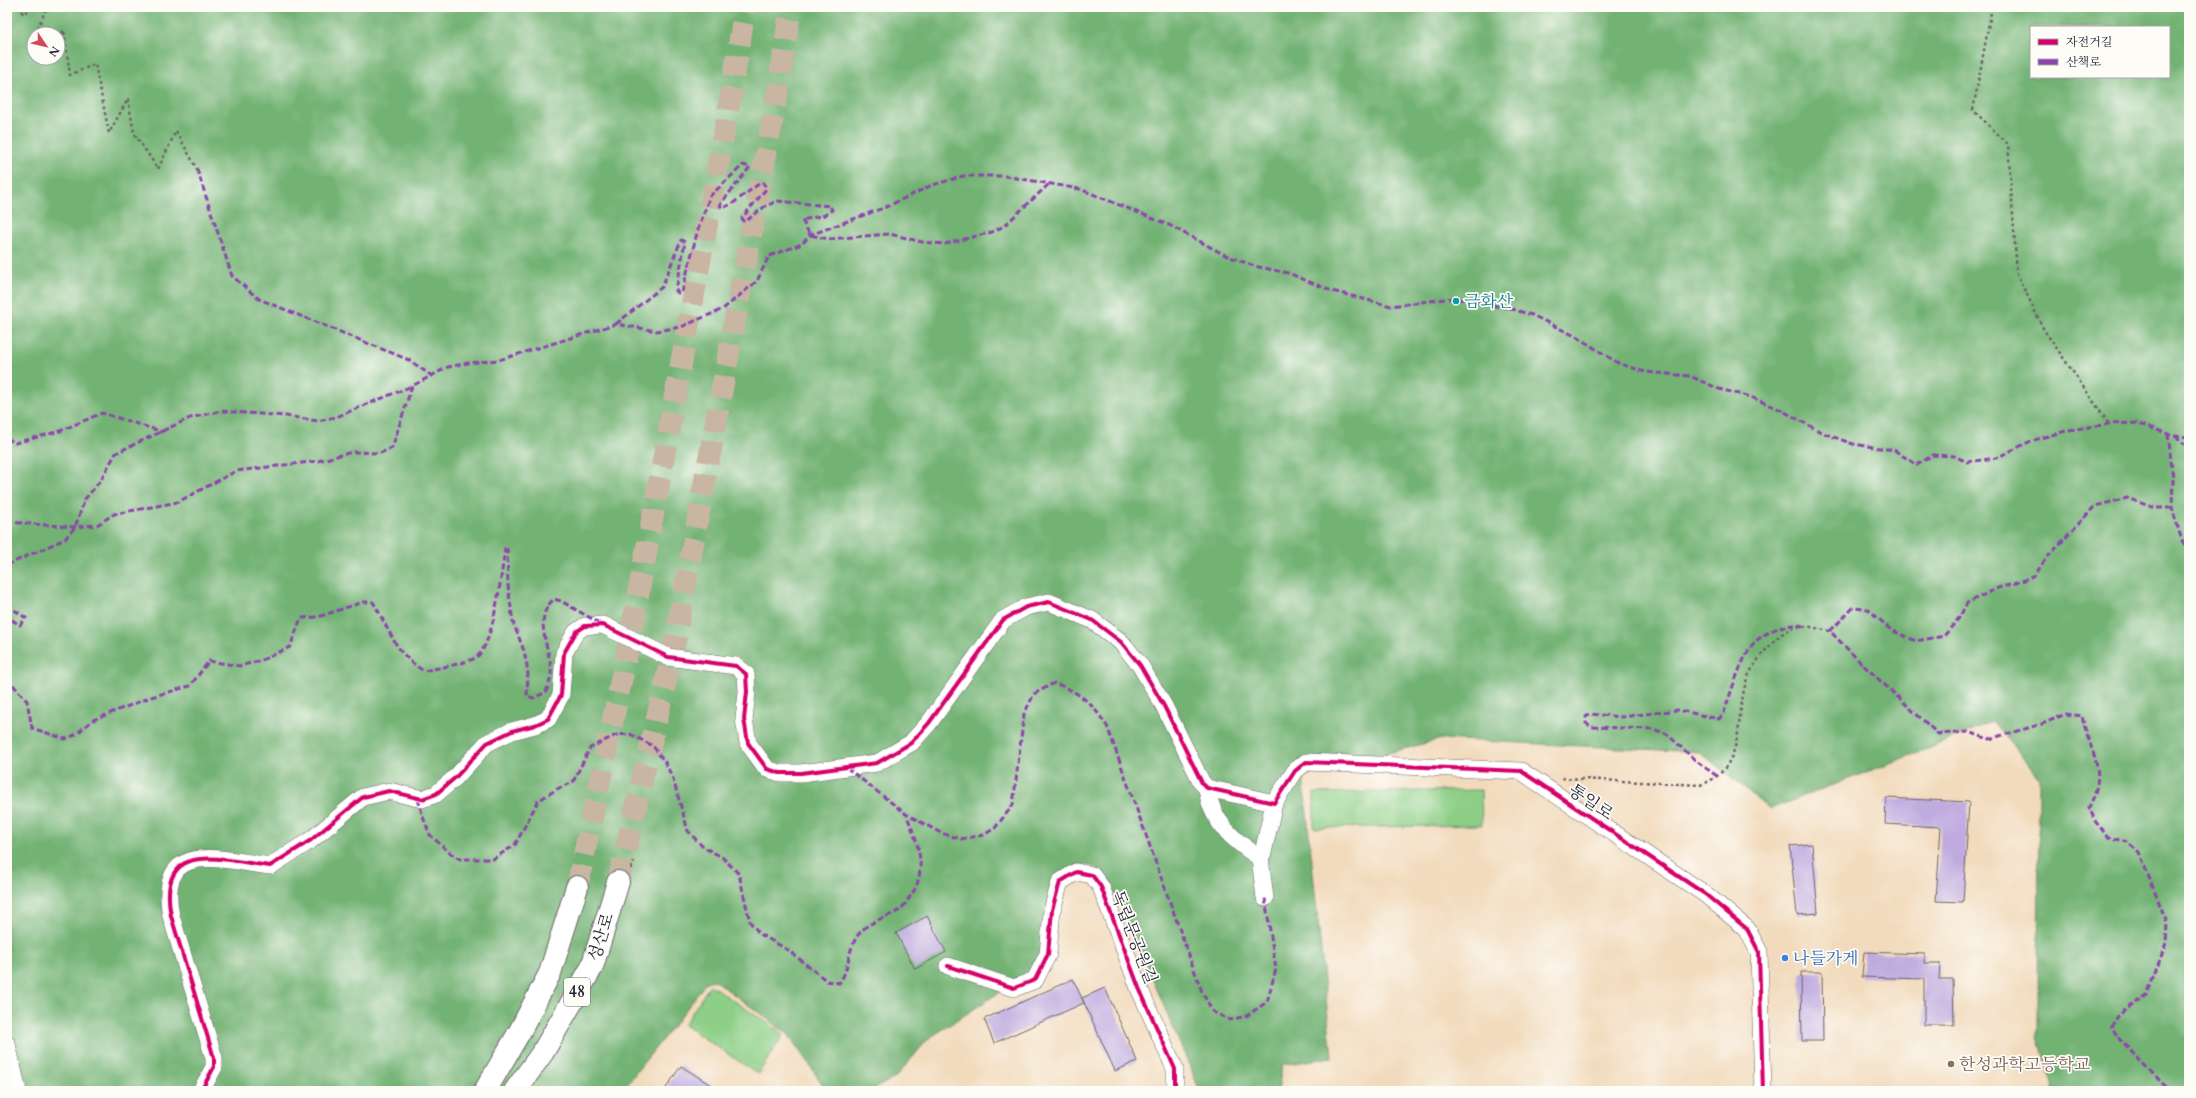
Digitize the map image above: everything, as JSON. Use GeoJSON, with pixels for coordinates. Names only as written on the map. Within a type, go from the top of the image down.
{"type":"FeatureCollection","features":[{"type":"Feature","properties":{"kind":"main road","name":"성산로"},"geometry":{"type":"LineString","coordinates":[[515,1091],[542,1052],[592,967],[618,882]]}},
{"type":"Feature","properties":{"kind":"main road","name":"48"},"geometry":{"type":"LineString","coordinates":[[485,1091],[520,1031],[550,973],[577,887]]}},
{"type":"Feature","properties":{"kind":"street"},"geometry":{"type":"LineString","coordinates":[[201,1091],[214,1067],[214,1058],[171,916],[168,897],[174,872],[180,865],[191,860],[213,858],[270,866],[311,840],[363,797],[389,791],[422,799],[436,794],[456,777],[487,743],[512,731],[535,725],[548,719],[562,695],[564,653],[576,632],[585,626],[603,624],[668,657],[736,666],[746,674],[748,692],[744,719],[748,743],[767,769],[780,773],[800,773],[877,763],[911,743],[929,723],[1003,620],[1026,607],[1049,602],[1092,620],[1121,642],[1140,665],[1156,692],[1202,783],[1207,788],[1274,803],[1263,852],[1260,858],[1265,898]]}},
{"type":"Feature","properties":{"kind":"street","name":"통일로"},"geometry":{"type":"LineString","coordinates":[[1274,803],[1295,771],[1306,762],[1502,769],[1521,771],[1705,894],[1747,929],[1759,952],[1763,1091]]}},
{"type":"Feature","properties":{"kind":"street"},"geometry":{"type":"LineString","coordinates":[[1207,788],[1208,802],[1233,839],[1260,858]]}},
{"type":"Feature","properties":{"kind":"street","name":"독립문공원길"},"geometry":{"type":"LineString","coordinates":[[948,966],[1014,988],[1035,980],[1048,954],[1052,910],[1060,882],[1076,872],[1092,875],[1101,887],[1139,988],[1175,1069],[1175,1091]]}},
{"type":"Feature","properties":{"kind":"street"},"geometry":{"type":"LineString","coordinates":[[7,1044],[18,1091]]}},
{"type":"Feature","properties":{"kind":"path"},"geometry":{"type":"LineString","coordinates":[[17,7],[24,14],[32,7]]}},
{"type":"Feature","properties":{"kind":"path"},"geometry":{"type":"LineString","coordinates":[[38,26],[47,7]]}},
{"type":"Feature","properties":{"kind":"path"},"geometry":{"type":"LineString","coordinates":[[1992,7],[1973,110],[2008,144],[2017,274],[2044,330],[2109,424]]}},
{"type":"Feature","properties":{"kind":"path"},"geometry":{"type":"LineString","coordinates":[[66,45],[70,75],[96,64],[109,133],[128,99],[134,133],[158,169],[176,131],[197,169]]}},
{"type":"Feature","properties":{"kind":"path"},"geometry":{"type":"LineString","coordinates":[[1540,783],[1555,777],[1700,785],[1712,781],[1721,773],[1731,758],[1739,737],[1742,698],[1747,678],[1756,661],[1780,634],[1803,626],[1830,631]]}},
{"type":"Feature","properties":{"kind":"green space"},"geometry":{"type":"Polygon","coordinates":[[[7,7],[2189,7],[2189,1091],[2054,1091],[2038,1036],[2039,778],[1993,721],[1937,745],[1770,809],[1700,752],[1441,739],[1303,776],[1332,1057],[1282,1065],[1278,1091],[1200,1091],[1119,900],[1096,867],[1080,864],[1055,879],[1044,952],[1032,974],[1012,984],[928,1039],[895,1078],[869,1091],[827,1091],[788,1034],[714,980],[706,982],[622,1091],[7,1091],[7,7]]]}},
{"type":"Feature","properties":{"kind":"green space"},"geometry":{"type":"Polygon","coordinates":[[[1481,790],[1482,825],[1314,828],[1314,793],[1481,790]]]}},
{"type":"Feature","properties":{"kind":"green space"},"geometry":{"type":"Polygon","coordinates":[[[710,985],[784,1034],[758,1074],[684,1025],[710,985]]]}},
{"type":"Feature","properties":{"kind":"building"},"geometry":{"type":"Polygon","coordinates":[[[1886,798],[1969,802],[1963,902],[1936,901],[1941,827],[1885,824],[1886,798]]]}},
{"type":"Feature","properties":{"kind":"building"},"geometry":{"type":"Polygon","coordinates":[[[1812,844],[1818,913],[1797,915],[1790,846],[1812,844]]]}},
{"type":"Feature","properties":{"kind":"building"},"geometry":{"type":"Polygon","coordinates":[[[927,916],[946,952],[915,969],[896,933],[927,916]]]}},
{"type":"Feature","properties":{"kind":"building"},"geometry":{"type":"Polygon","coordinates":[[[1864,952],[1925,954],[1925,963],[1940,963],[1939,979],[1953,979],[1954,1025],[1924,1025],[1924,979],[1862,977],[1864,952]]]}},
{"type":"Feature","properties":{"kind":"building"},"geometry":{"type":"Polygon","coordinates":[[[1801,972],[1822,972],[1823,1041],[1802,1041],[1801,972]]]}},
{"type":"Feature","properties":{"kind":"building"},"geometry":{"type":"Polygon","coordinates":[[[1073,979],[1084,1003],[994,1043],[984,1019],[1073,979]]]}},
{"type":"Feature","properties":{"kind":"building"},"geometry":{"type":"Polygon","coordinates":[[[1105,988],[1137,1061],[1115,1071],[1082,998],[1105,988]]]}},
{"type":"Feature","properties":{"kind":"building"},"geometry":{"type":"Polygon","coordinates":[[[681,1066],[720,1091],[664,1091],[681,1066]]]}},
{"type":"Feature","properties":{"kind":"tunnel"},"geometry":{"type":"LineString","coordinates":[[577,887],[629,644],[733,84],[745,7]]}},
{"type":"Feature","properties":{"kind":"tunnel"},"geometry":{"type":"LineString","coordinates":[[618,882],[674,646],[777,95],[791,7]]}},
{"type":"Feature","properties":{"kind":"marked path"},"geometry":{"type":"LineString","coordinates":[[616,324],[662,287],[681,240],[685,242],[676,291],[678,293],[682,292],[698,229],[710,196],[743,165],[750,167],[722,202],[720,205],[722,208],[732,204],[760,183],[764,183],[766,189],[742,218],[743,221],[746,221],[764,207],[777,201],[830,206],[832,210],[825,215],[802,220],[810,235],[828,239],[890,234],[922,242],[945,244],[992,232],[1004,226],[1049,184]]}},
{"type":"Feature","properties":{"kind":"marked path"},"geometry":{"type":"LineString","coordinates":[[197,169],[232,276],[259,299],[409,360],[432,376]]}},
{"type":"Feature","properties":{"kind":"marked path"},"geometry":{"type":"LineString","coordinates":[[7,522],[75,527],[97,525],[114,514],[178,502],[236,471],[318,461],[352,452],[380,453],[392,448],[412,386],[448,367],[468,363],[499,360],[616,324],[657,331],[681,327],[723,309],[757,281],[769,256],[802,244],[810,235],[886,207],[930,186],[963,176],[1005,176],[1080,189],[1169,225],[1225,255],[1254,266],[1288,273],[1332,291],[1391,306],[1453,298],[1512,309],[1532,315],[1577,337],[1618,363],[1645,372],[1690,376],[1719,389],[1751,397],[1781,410],[1823,433],[1853,444],[1894,450],[1917,465],[1933,455],[1954,456],[1967,462],[1996,458],[2031,441],[2069,430],[2109,424],[2136,423],[2175,436],[2189,437]]}},
{"type":"Feature","properties":{"kind":"marked path"},"geometry":{"type":"LineString","coordinates":[[7,565],[65,539],[75,527],[85,499],[100,481],[116,453],[190,418],[221,411],[286,416],[318,421],[336,417],[412,386]]}},
{"type":"Feature","properties":{"kind":"marked path"},"geometry":{"type":"LineString","coordinates":[[7,438],[15,443],[60,431],[102,413],[163,432]]}},
{"type":"Feature","properties":{"kind":"marked path"},"geometry":{"type":"LineString","coordinates":[[2168,434],[2173,479],[2172,508],[2182,541],[2189,549]]}},
{"type":"Feature","properties":{"kind":"marked path"},"geometry":{"type":"LineString","coordinates":[[2175,436],[2189,448]]}},
{"type":"Feature","properties":{"kind":"marked path"},"geometry":{"type":"LineString","coordinates":[[2172,508],[2155,508],[2127,498],[2095,506],[2045,560],[2035,575],[2020,582],[1998,588],[1967,603],[1959,618],[1944,636],[1916,641],[1891,630],[1868,609],[1853,608],[1830,631],[1860,662],[1938,734],[1968,732],[1989,739],[2042,724],[2066,714],[2082,716],[2096,761],[2097,771],[2095,793],[2089,807],[2095,821],[2108,837],[2127,842],[2139,852],[2167,923],[2166,943],[2147,995],[2117,1016],[2111,1026],[2120,1040],[2164,1085],[2176,1091],[2189,1091]]}},
{"type":"Feature","properties":{"kind":"marked path"},"geometry":{"type":"LineString","coordinates":[[7,678],[27,701],[32,728],[65,739],[75,735],[93,720],[151,697],[190,686],[209,661],[240,666],[262,660],[290,647],[301,618],[318,617],[363,602],[373,602],[394,641],[406,657],[424,671],[457,664],[475,658],[482,651],[487,640],[496,607],[505,548],[507,547],[508,586],[513,622],[524,651],[528,671],[527,696],[534,698],[546,692],[550,680],[550,664],[543,625],[547,607],[554,599],[561,601],[601,624]]}},
{"type":"Feature","properties":{"kind":"marked path"},"geometry":{"type":"LineString","coordinates":[[7,605],[26,618],[20,625],[7,617]]}},
{"type":"Feature","properties":{"kind":"marked path"},"geometry":{"type":"LineString","coordinates":[[1717,776],[1695,760],[1667,734],[1653,729],[1592,727],[1586,723],[1586,717],[1590,714],[1622,717],[1678,710],[1719,719],[1724,713],[1741,665],[1755,642],[1765,634],[1777,628],[1790,625],[1803,626]]}},
{"type":"Feature","properties":{"kind":"marked path"},"geometry":{"type":"LineString","coordinates":[[847,768],[906,814],[941,833],[961,839],[984,835],[995,828],[1013,805],[1024,714],[1034,694],[1054,683],[1085,699],[1107,726],[1202,992],[1213,1012],[1230,1020],[1246,1016],[1267,1002],[1276,969],[1265,898]]}},
{"type":"Feature","properties":{"kind":"marked path"},"geometry":{"type":"LineString","coordinates":[[418,799],[430,835],[450,853],[460,859],[493,859],[515,845],[538,801],[557,789],[573,782],[590,748],[616,735],[630,734],[653,746],[666,764],[673,779],[688,831],[703,847],[722,857],[739,874],[750,922],[760,934],[788,950],[827,981],[839,983],[843,978],[854,941],[858,935],[872,923],[900,910],[915,888],[919,878],[920,856],[914,834],[906,814]]}},
{"type":"Feature","properties":{"kind":"cycle path"},"geometry":{"type":"LineString","coordinates":[[201,1091],[214,1067],[214,1058],[171,916],[169,891],[173,874],[183,864],[196,860],[232,860],[270,866],[311,840],[363,797],[389,791],[422,799],[436,794],[456,777],[487,743],[512,731],[535,725],[548,719],[561,695],[564,653],[576,632],[585,626],[603,625],[668,657],[736,666],[746,674],[747,692],[744,719],[748,743],[767,769],[780,773],[801,773],[877,763],[911,743],[929,723],[1003,620],[1026,607],[1049,602],[1092,620],[1121,642],[1140,665],[1164,706],[1202,783],[1207,788],[1274,803],[1295,771],[1306,762],[1521,771],[1705,894],[1747,929],[1759,952],[1763,1091]]}},
{"type":"Feature","properties":{"kind":"cycle path"},"geometry":{"type":"LineString","coordinates":[[948,966],[1014,988],[1035,980],[1048,954],[1052,910],[1060,882],[1076,872],[1092,875],[1101,887],[1139,988],[1175,1069],[1175,1091]]}},
{"type":"Feature","properties":{"kind":"place","name":"금화산"},"geometry":{"type":"Point","coordinates":[1456,301]}},
{"type":"Feature","properties":{"kind":"place","name":"나들가게"},"geometry":{"type":"Point","coordinates":[1785,958]}},
{"type":"Feature","properties":{"kind":"place","name":"한성과학고등학교"},"geometry":{"type":"Point","coordinates":[1951,1064]}}]}
